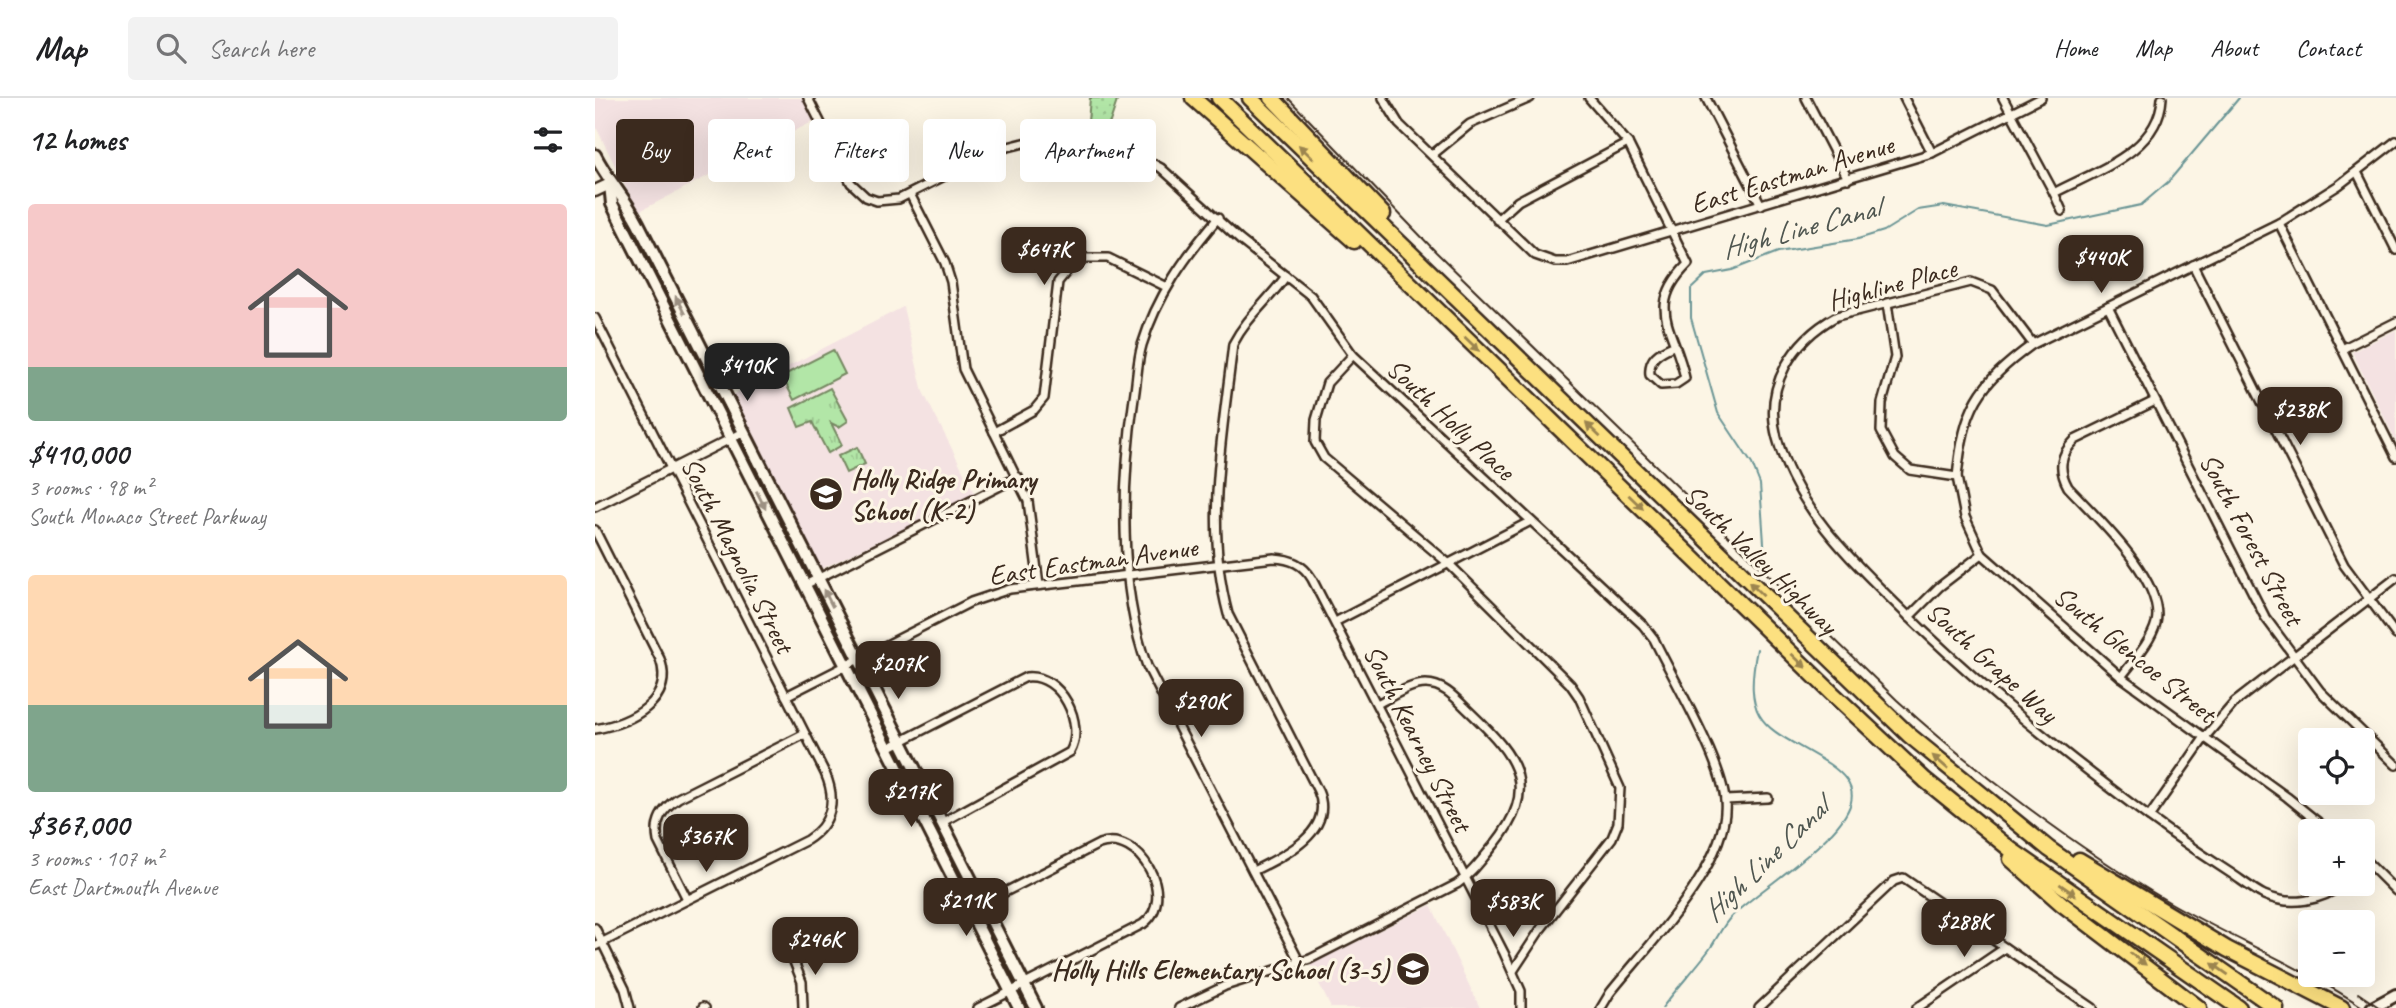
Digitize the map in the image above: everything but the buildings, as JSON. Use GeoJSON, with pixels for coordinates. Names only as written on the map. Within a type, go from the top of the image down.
{"type":"FeatureCollection","features":[{"type":"Feature","properties":{"kind":"highway"},"geometry":{"type":"LineString","coordinates":[[1193,98],[1359,245],[1423,296]]}},
{"type":"Feature","properties":{"kind":"highway","name":"South Valley Highway"},"geometry":{"type":"LineString","coordinates":[[1219,98],[1833,694],[1954,805],[2051,879],[2239,1008]]}},
{"type":"Feature","properties":{"kind":"highway","name":"South Valley Highway"},"geometry":{"type":"LineString","coordinates":[[1250,98],[1855,685],[1992,806],[2276,1008]]}},
{"type":"Feature","properties":{"kind":"highway"},"geometry":{"type":"LineString","coordinates":[[1272,98],[1514,353]]}},
{"type":"Feature","properties":{"kind":"highway"},"geometry":{"type":"LineString","coordinates":[[1954,805],[2043,887],[2199,1008]]}},
{"type":"Feature","properties":{"kind":"highway"},"geometry":{"type":"LineString","coordinates":[[1992,806],[2196,931],[2342,1008]]}},
{"type":"Feature","properties":{"kind":"main road"},"geometry":{"type":"LineString","coordinates":[[595,155],[610,184],[631,209],[1035,1008]]}},
{"type":"Feature","properties":{"kind":"main road"},"geometry":{"type":"LineString","coordinates":[[610,184],[612,204],[1019,1008]]}},
{"type":"Feature","properties":{"kind":"main road"},"geometry":{"type":"LineString","coordinates":[[2372,1008],[2396,995]]}},
{"type":"Feature","properties":{"kind":"street","name":"South Holly Place"},"geometry":{"type":"LineString","coordinates":[[808,98],[845,173],[859,192],[884,202],[910,194],[1007,146],[1048,137],[1077,137],[1119,147],[1148,160],[1181,183],[1217,218],[1311,296],[1353,355],[1529,522],[1643,625],[1654,639],[1716,768],[1725,800],[1721,832],[1711,862],[1609,992],[1601,1008]]}},
{"type":"Feature","properties":{"kind":"street"},"geometry":{"type":"LineString","coordinates":[[1383,98],[1399,124],[1497,220],[1518,201],[1628,142]]}},
{"type":"Feature","properties":{"kind":"street"},"geometry":{"type":"LineString","coordinates":[[1432,155],[1470,124],[1529,98]]}},
{"type":"Feature","properties":{"kind":"street"},"geometry":{"type":"LineString","coordinates":[[1589,98],[1628,142],[1688,264],[1668,287],[1664,299],[1665,319],[1685,378],[1676,384],[1661,385],[1650,375],[1651,362],[1662,351],[1673,346]]}},
{"type":"Feature","properties":{"kind":"street"},"geometry":{"type":"LineString","coordinates":[[1706,98],[1761,205]]}},
{"type":"Feature","properties":{"kind":"street"},"geometry":{"type":"LineString","coordinates":[[1806,98],[1848,179]]}},
{"type":"Feature","properties":{"kind":"street"},"geometry":{"type":"LineString","coordinates":[[1904,98],[1931,153]]}},
{"type":"Feature","properties":{"kind":"street"},"geometry":{"type":"LineString","coordinates":[[2003,98],[2062,211]]}},
{"type":"Feature","properties":{"kind":"street","name":"East Eastman Avenue"},"geometry":{"type":"LineString","coordinates":[[1497,220],[1535,255],[1546,260],[1567,262],[1931,153],[2041,98]]}},
{"type":"Feature","properties":{"kind":"street"},"geometry":{"type":"LineString","coordinates":[[2054,193],[2139,145],[2154,131],[2161,114],[2162,98]]}},
{"type":"Feature","properties":{"kind":"street","name":"South Glencoe Street"},"geometry":{"type":"LineString","coordinates":[[2313,819],[2121,677],[1982,554],[1965,517],[1957,477],[1962,432],[1979,394],[2005,365],[2033,344],[2279,223],[2357,172],[2396,141]]}},
{"type":"Feature","properties":{"kind":"street"},"geometry":{"type":"LineString","coordinates":[[2357,172],[2396,250]]}},
{"type":"Feature","properties":{"kind":"street"},"geometry":{"type":"LineString","coordinates":[[595,191],[610,184]]}},
{"type":"Feature","properties":{"kind":"street"},"geometry":{"type":"LineString","coordinates":[[910,194],[945,263],[953,291],[963,369],[1018,477],[1032,516],[1039,585]]}},
{"type":"Feature","properties":{"kind":"street"},"geometry":{"type":"LineString","coordinates":[[1217,218],[1187,254],[1167,287],[1142,346],[1132,410],[1123,509],[1129,574],[1138,642],[1147,666],[1300,963]]}},
{"type":"Feature","properties":{"kind":"street"},"geometry":{"type":"LineString","coordinates":[[2279,223],[2396,457]]}},
{"type":"Feature","properties":{"kind":"street"},"geometry":{"type":"LineString","coordinates":[[995,432],[1034,410],[1044,398],[1058,282],[1072,265],[1086,258],[1108,258],[1167,287]]}},
{"type":"Feature","properties":{"kind":"street"},"geometry":{"type":"LineString","coordinates":[[2193,265],[2344,565],[2396,635]]}},
{"type":"Feature","properties":{"kind":"street"},"geometry":{"type":"LineString","coordinates":[[1253,871],[1297,847],[1318,824],[1323,804],[1228,614],[1215,509],[1233,344],[1244,323],[1272,296],[1286,276]]}},
{"type":"Feature","properties":{"kind":"street","name":"Highline Place"},"geometry":{"type":"LineString","coordinates":[[1819,326],[1837,316],[1971,282],[1992,290],[2033,344]]}},
{"type":"Feature","properties":{"kind":"street"},"geometry":{"type":"LineString","coordinates":[[1887,303],[1895,358],[1882,403],[1881,431],[1895,457],[1910,470],[1957,477]]}},
{"type":"Feature","properties":{"kind":"street","name":"South Forest Street"},"geometry":{"type":"LineString","coordinates":[[2108,307],[2265,617],[2333,705],[2396,765]]}},
{"type":"Feature","properties":{"kind":"street","name":"South Magnolia Street"},"geometry":{"type":"LineString","coordinates":[[595,318],[829,784],[830,813],[824,825],[807,840],[687,899]]}},
{"type":"Feature","properties":{"kind":"street"},"geometry":{"type":"LineString","coordinates":[[2342,349],[2396,323]]}},
{"type":"Feature","properties":{"kind":"street","name":"South Grape Way"},"geometry":{"type":"LineString","coordinates":[[1819,326],[1797,348],[1781,373],[1774,415],[1780,447],[1804,496],[1831,536],[1909,617],[2013,714],[2149,817],[2264,895],[2308,901],[2322,896]]}},
{"type":"Feature","properties":{"kind":"street"},"geometry":{"type":"LineString","coordinates":[[1353,355],[1327,383],[1316,421],[1315,442],[1324,458],[1448,563],[1570,684],[1621,788],[1621,806],[1612,838],[1540,930],[1513,971]]}},
{"type":"Feature","properties":{"kind":"street"},"geometry":{"type":"LineString","coordinates":[[2121,677],[2150,635],[2156,623],[2157,609],[2145,579],[2126,551],[2068,487],[2062,475],[2061,463],[2066,449],[2075,440],[2155,401]]}},
{"type":"Feature","properties":{"kind":"street"},"geometry":{"type":"LineString","coordinates":[[595,508],[744,432]]}},
{"type":"Feature","properties":{"kind":"street"},"geometry":{"type":"LineString","coordinates":[[805,585],[1018,477]]}},
{"type":"Feature","properties":{"kind":"street"},"geometry":{"type":"LineString","coordinates":[[1335,622],[1529,522]]}},
{"type":"Feature","properties":{"kind":"street"},"geometry":{"type":"LineString","coordinates":[[595,530],[660,659],[664,679],[661,694],[651,706],[614,724],[595,729]]}},
{"type":"Feature","properties":{"kind":"street"},"geometry":{"type":"LineString","coordinates":[[1909,617],[1939,587],[1982,554]]}},
{"type":"Feature","properties":{"kind":"street","name":"South Kearney Street"},"geometry":{"type":"LineString","coordinates":[[1220,564],[1274,558],[1297,563],[1306,569],[1513,971],[1521,991],[1521,1008]]}},
{"type":"Feature","properties":{"kind":"street","name":"East Eastman Avenue"},"geometry":{"type":"LineString","coordinates":[[786,696],[984,597],[1039,585],[1220,564]]}},
{"type":"Feature","properties":{"kind":"street"},"geometry":{"type":"LineString","coordinates":[[2149,817],[2205,737],[2240,696],[2396,578]]}},
{"type":"Feature","properties":{"kind":"street"},"geometry":{"type":"LineString","coordinates":[[888,748],[1026,677],[1042,678],[1053,684],[1070,713],[1077,732],[1074,745],[1065,758],[941,823]]}},
{"type":"Feature","properties":{"kind":"street"},"geometry":{"type":"LineString","coordinates":[[1179,1008],[1225,986],[1300,963],[1466,878],[1511,825],[1519,806],[1518,779],[1503,747],[1452,695],[1439,687],[1425,684],[1377,704]]}},
{"type":"Feature","properties":{"kind":"street"},"geometry":{"type":"LineString","coordinates":[[599,944],[687,899],[658,841],[656,831],[661,813],[678,798],[805,734]]}},
{"type":"Feature","properties":{"kind":"street"},"geometry":{"type":"LineString","coordinates":[[1725,800],[1768,798]]}},
{"type":"Feature","properties":{"kind":"street"},"geometry":{"type":"LineString","coordinates":[[970,910],[1107,841],[1123,842],[1134,848],[1154,882],[1156,908],[1147,921],[978,1008]]}},
{"type":"Feature","properties":{"kind":"street"},"geometry":{"type":"LineString","coordinates":[[2375,872],[2396,891]]}},
{"type":"Feature","properties":{"kind":"street"},"geometry":{"type":"LineString","coordinates":[[1759,1008],[1898,878],[1911,881],[2093,1008]]}},
{"type":"Feature","properties":{"kind":"street"},"geometry":{"type":"LineString","coordinates":[[595,928],[599,944],[625,989],[630,1008]]}},
{"type":"Feature","properties":{"kind":"street"},"geometry":{"type":"LineString","coordinates":[[1917,1008],[2005,948]]}},
{"type":"Feature","properties":{"kind":"street"},"geometry":{"type":"LineString","coordinates":[[791,954],[802,982],[803,1008]]}},
{"type":"Feature","properties":{"kind":"shaded area"},"geometry":{"type":"Polygon","coordinates":[[[595,98],[803,98],[813,119],[809,119],[809,124],[795,131],[795,119],[708,119],[708,176],[638,212],[623,182],[694,182],[694,119],[616,119],[616,167],[595,125],[595,98]]]}},
{"type":"Feature","properties":{"kind":"shaded area"},"geometry":{"type":"Polygon","coordinates":[[[903,307],[923,392],[975,494],[821,569],[731,396],[903,307]]]}},
{"type":"Feature","properties":{"kind":"shaded area"},"geometry":{"type":"Polygon","coordinates":[[[2396,330],[2396,441],[2352,352],[2396,330]]]}},
{"type":"Feature","properties":{"kind":"shaded area"},"geometry":{"type":"Polygon","coordinates":[[[1431,905],[1480,1008],[1331,1008],[1310,965],[1431,905]]]}},
{"type":"Feature","properties":{"kind":"green space"},"geometry":{"type":"Polygon","coordinates":[[[1090,98],[1118,98],[1111,119],[1088,119],[1090,98]]]}},
{"type":"Feature","properties":{"kind":"green space"},"geometry":{"type":"Polygon","coordinates":[[[833,350],[845,374],[794,400],[782,376],[833,350]]]}},
{"type":"Feature","properties":{"kind":"green space"},"geometry":{"type":"Polygon","coordinates":[[[830,388],[848,421],[839,427],[831,423],[842,445],[828,453],[812,422],[799,427],[791,408],[830,388]]]}},
{"type":"Feature","properties":{"kind":"green space"},"geometry":{"type":"Polygon","coordinates":[[[857,447],[865,464],[846,473],[838,456],[857,447]]]}},
{"type":"Feature","properties":{"kind":"waterway","name":"High Line Canal"},"geometry":{"type":"LineString","coordinates":[[1765,558],[1760,484],[1752,464],[1718,413],[1691,318],[1691,289],[1706,275],[1732,270],[1778,252],[1858,239],[1884,231],[1918,210],[1944,206],[2048,225],[2141,205],[2168,182],[2239,98]]}},
{"type":"Feature","properties":{"kind":"waterway","name":"High Line Canal"},"geometry":{"type":"LineString","coordinates":[[1662,1008],[1709,950],[1729,919],[1817,847],[1845,816],[1851,802],[1849,785],[1838,771],[1777,733],[1765,723],[1757,711],[1753,696],[1757,649]]}},
{"type":"Feature","properties":{"kind":"tram line"},"geometry":{"type":"LineString","coordinates":[[1288,98],[1436,252],[1897,700],[1928,727],[2028,808],[2134,881],[2193,915],[2317,979],[2364,1008]]}},
{"type":"Feature","properties":{"kind":"tram line"},"geometry":{"type":"LineString","coordinates":[[2358,993],[2380,1008]]}},
{"type":"Feature","properties":{"kind":"place","name":"Holly Ridge Primary School (K-2)"},"geometry":{"type":"Point","coordinates":[826,494]}},
{"type":"Feature","properties":{"kind":"place","name":"Holly Hills Elementary School (3-5)"},"geometry":{"type":"Point","coordinates":[1413,969]}}]}
